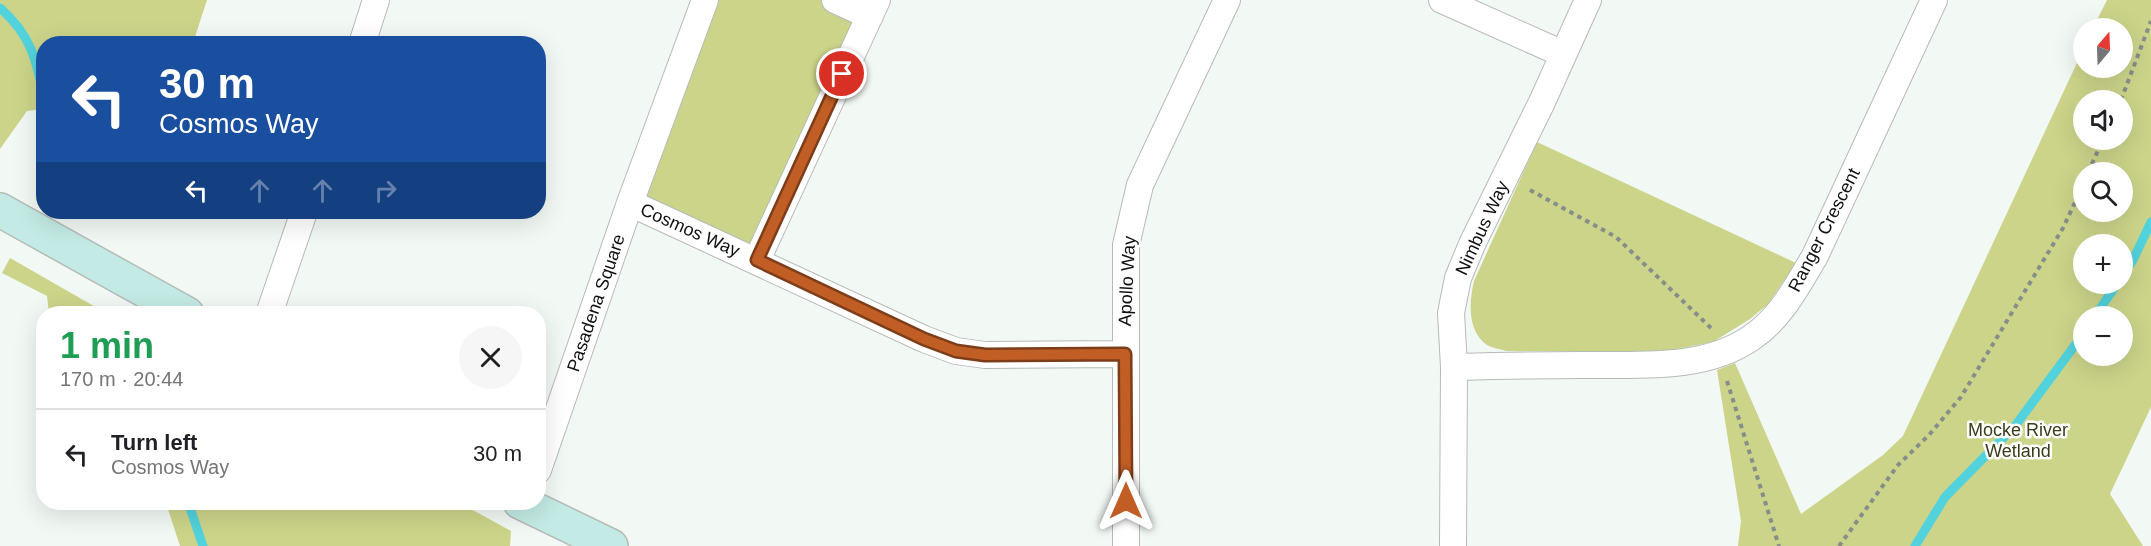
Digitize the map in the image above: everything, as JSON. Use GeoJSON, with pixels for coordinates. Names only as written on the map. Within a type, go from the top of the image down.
{"type":"FeatureCollection","features":[{"type":"Feature","properties":{"kind":"street"},"geometry":{"type":"LineString","coordinates":[[365,36],[376,0]]}},
{"type":"Feature","properties":{"kind":"street","name":"Pasadena Square"},"geometry":{"type":"LineString","coordinates":[[546,447],[630,203],[705,0]]}},
{"type":"Feature","properties":{"kind":"street"},"geometry":{"type":"LineString","coordinates":[[757,260],[874,8],[836,0]]}},
{"type":"Feature","properties":{"kind":"street","name":"Apollo Way"},"geometry":{"type":"LineString","coordinates":[[1126,546],[1126,245],[1140,185],[1227,0]]}},
{"type":"Feature","properties":{"kind":"street"},"geometry":{"type":"LineString","coordinates":[[1442,0],[1563,54]]}},
{"type":"Feature","properties":{"kind":"street","name":"Nimbus Way"},"geometry":{"type":"LineString","coordinates":[[1453,546],[1454,367],[1451,313],[1458,278],[1588,0]]}},
{"type":"Feature","properties":{"kind":"street","name":"Ranger Crescent"},"geometry":{"type":"LineString","coordinates":[[1454,367],[1665,363],[1702,359],[1726,352],[1770,324],[1793,294],[1815,256],[1934,0]]}},
{"type":"Feature","properties":{"kind":"street","name":"Cosmos Way"},"geometry":{"type":"LineString","coordinates":[[630,203],[924,339],[956,351],[985,355],[1125,354]]}},
{"type":"Feature","properties":{"kind":"street"},"geometry":{"type":"LineString","coordinates":[[0,210],[173,306]]}},
{"type":"Feature","properties":{"kind":"street"},"geometry":{"type":"LineString","coordinates":[[272,306],[302,219]]}},
{"type":"Feature","properties":{"kind":"street"},"geometry":{"type":"LineString","coordinates":[[537,510],[611,546]]}},
{"type":"Feature","properties":{"kind":"path"},"geometry":{"type":"LineString","coordinates":[[2125,90],[2151,21]]}},
{"type":"Feature","properties":{"kind":"path"},"geometry":{"type":"LineString","coordinates":[[1506,177],[1616,237],[1726,352],[1779,546]]}},
{"type":"Feature","properties":{"kind":"path"},"geometry":{"type":"LineString","coordinates":[[1839,546],[1898,465],[1929,435],[1961,397],[2063,228],[2073,207]]}},
{"type":"Feature","properties":{"kind":"green space"},"geometry":{"type":"Polygon","coordinates":[[[0,0],[207,0],[195,36],[36,36],[36,110],[27,111],[0,149],[0,0]]]}},
{"type":"Feature","properties":{"kind":"green space"},"geometry":{"type":"Polygon","coordinates":[[[705,0],[835,0],[870,16],[757,260],[630,203],[705,0]]]}},
{"type":"Feature","properties":{"kind":"green space","name":"Mocke River Wetland"},"geometry":{"type":"Polygon","coordinates":[[[2107,0],[2151,0],[2151,407],[2110,494],[2143,546],[1738,546],[1741,521],[1717,370],[1735,363],[1801,514],[1883,455],[1903,436],[2073,71],[2073,78],[2133,78],[2133,18],[2098,18],[2107,0]]]}},
{"type":"Feature","properties":{"kind":"green space"},"geometry":{"type":"Polygon","coordinates":[[[1537,142],[1796,263],[1768,304],[1750,319],[1713,342],[1661,352],[1506,351],[1489,346],[1480,339],[1471,316],[1474,281],[1537,142]]]}},
{"type":"Feature","properties":{"kind":"green space"},"geometry":{"type":"Polygon","coordinates":[[[10,258],[94,306],[48,306],[47,296],[2,273],[10,258]]]}},
{"type":"Feature","properties":{"kind":"green space"},"geometry":{"type":"Polygon","coordinates":[[[168,510],[473,510],[511,531],[510,546],[180,546],[168,510]]]}},
{"type":"Feature","properties":{"kind":"waterway"},"geometry":{"type":"LineString","coordinates":[[0,8],[19,28],[31,49],[36,64]]}},
{"type":"Feature","properties":{"kind":"waterway"},"geometry":{"type":"LineString","coordinates":[[2133,260],[2151,222]]}},
{"type":"Feature","properties":{"kind":"waterway"},"geometry":{"type":"LineString","coordinates":[[2102,306],[2110,294]]}},
{"type":"Feature","properties":{"kind":"waterway"},"geometry":{"type":"LineString","coordinates":[[1915,546],[1945,497],[2015,426],[2073,348]]}},
{"type":"Feature","properties":{"kind":"waterway"},"geometry":{"type":"LineString","coordinates":[[191,510],[203,546]]}},
{"type":"Feature","properties":{"kind":"route"},"geometry":{"type":"LineString","coordinates":[[842,74],[757,260],[924,339],[956,351],[985,355],[1125,354],[1126,501]]}}]}
